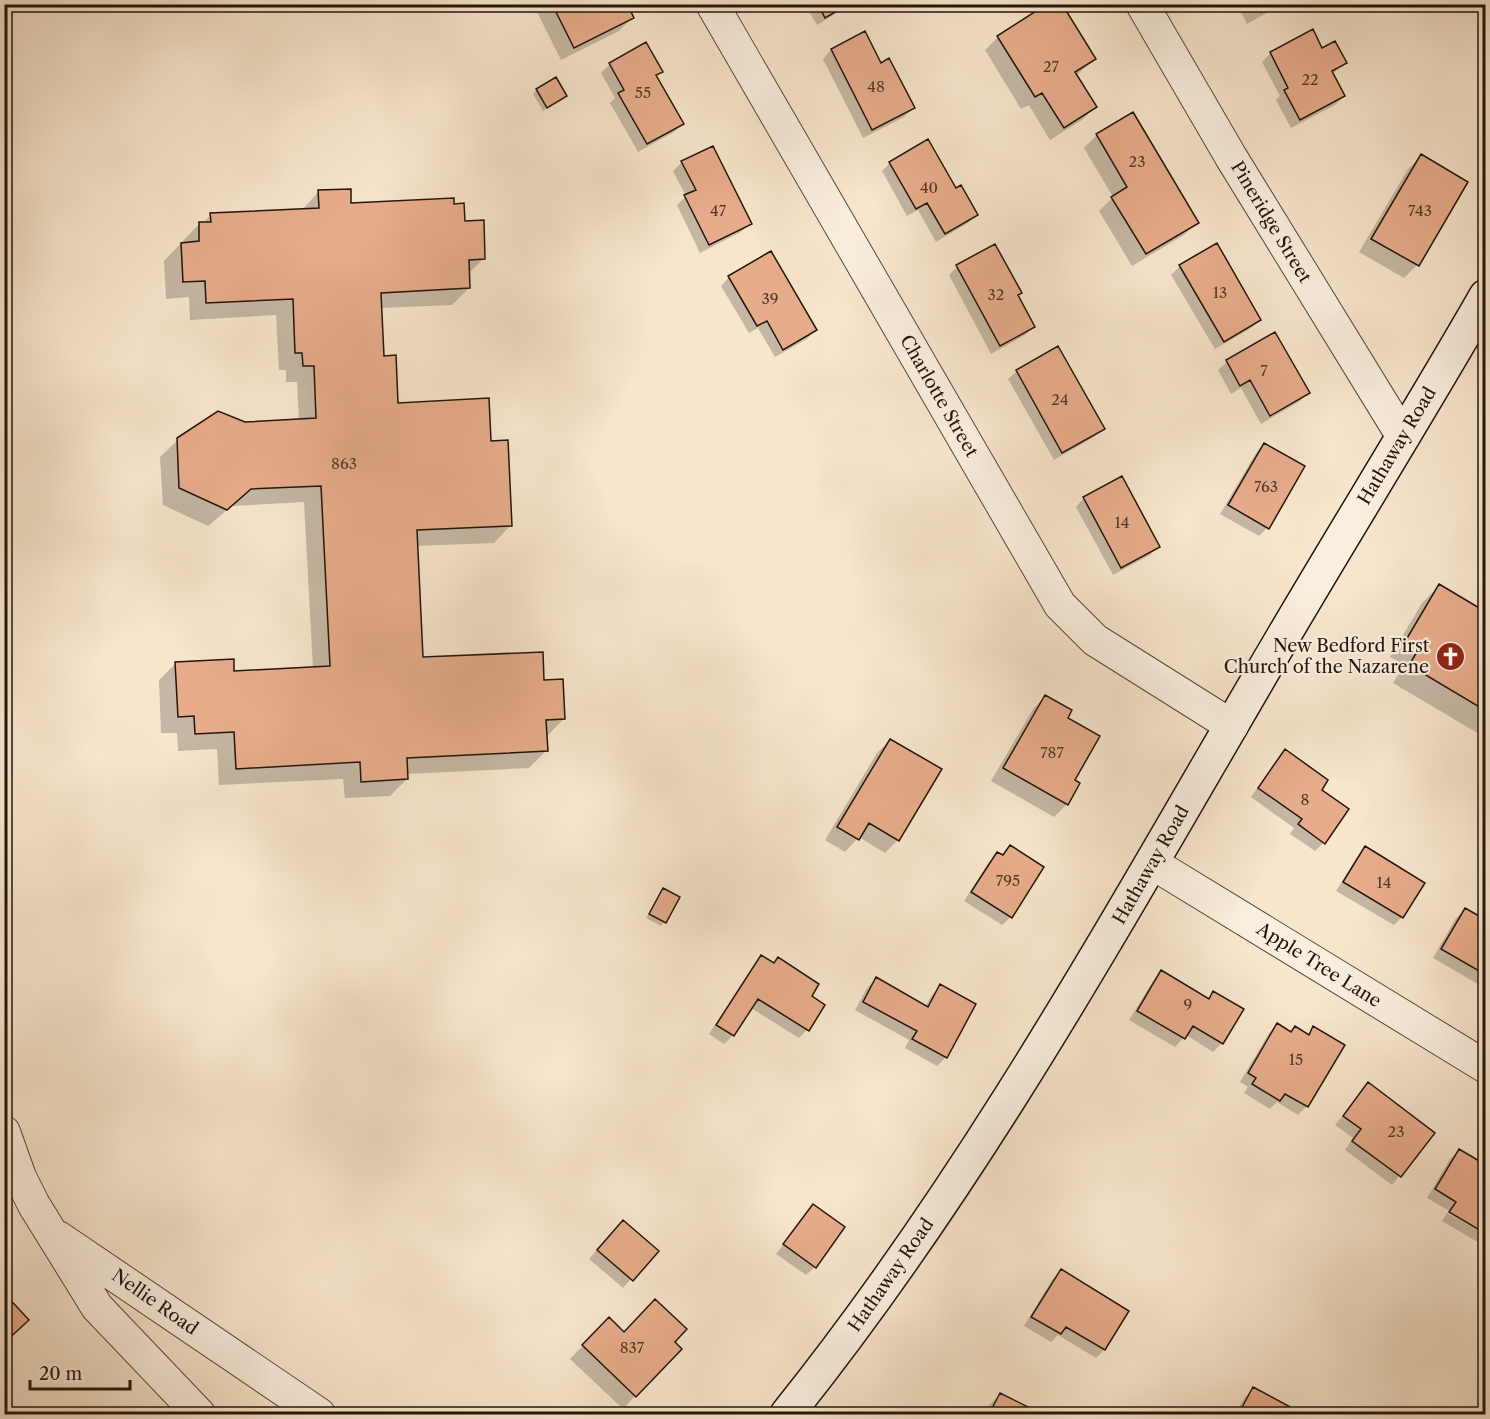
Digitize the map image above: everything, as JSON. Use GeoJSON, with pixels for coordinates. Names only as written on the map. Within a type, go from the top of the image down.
{"type":"FeatureCollection","features":[{"type":"Feature","properties":{"kind":"main road","name":"Hathaway Road"},"geometry":{"type":"LineString","coordinates":[[787,1414],[859,1320],[975,1153],[1061,1018],[1485,296]]}},
{"type":"Feature","properties":{"kind":"street","name":"Charlotte Street"},"geometry":{"type":"LineString","coordinates":[[712,4],[1060,605],[1095,640],[1232,726]]}},
{"type":"Feature","properties":{"kind":"street","name":"Pineridge Street"},"geometry":{"type":"LineString","coordinates":[[1142,4],[1231,157],[1403,437]]}},
{"type":"Feature","properties":{"kind":"street","name":"Apple Tree Lane"},"geometry":{"type":"LineString","coordinates":[[1152,863],[1485,1067]]}},
{"type":"Feature","properties":{"kind":"street","name":"Nellie Road"},"geometry":{"type":"LineString","coordinates":[[4,1132],[12,1174],[97,1307],[199,1414]]}},
{"type":"Feature","properties":{"kind":"street","name":"Nellie Road"},"geometry":{"type":"LineString","coordinates":[[49,1232],[319,1414]]}},
{"type":"Feature","properties":{"kind":"building"},"geometry":{"type":"Polygon","coordinates":[[[552,4],[627,4],[634,18],[574,48],[552,4]]]}},
{"type":"Feature","properties":{"kind":"building"},"geometry":{"type":"Polygon","coordinates":[[[818,4],[849,4],[825,18],[818,4]]]}},
{"type":"Feature","properties":{"kind":"building"},"geometry":{"type":"Polygon","coordinates":[[[1047,4],[1062,4],[1096,59],[1075,72],[1097,107],[1064,128],[1042,93],[1035,97],[997,36],[1047,4]]]}},
{"type":"Feature","properties":{"kind":"building"},"geometry":{"type":"Polygon","coordinates":[[[1257,4],[1274,4],[1261,12],[1257,4]]]}},
{"type":"Feature","properties":{"kind":"building"},"geometry":{"type":"Polygon","coordinates":[[[1313,29],[1322,48],[1335,41],[1347,63],[1332,71],[1345,96],[1300,120],[1284,90],[1288,88],[1270,52],[1313,29]]]}},
{"type":"Feature","properties":{"kind":"building"},"geometry":{"type":"Polygon","coordinates":[[[865,31],[881,63],[889,58],[915,108],[872,130],[831,49],[865,31]]]}},
{"type":"Feature","properties":{"kind":"building"},"geometry":{"type":"Polygon","coordinates":[[[646,42],[663,72],[656,75],[684,124],[647,144],[618,93],[624,90],[609,63],[646,42]]]}},
{"type":"Feature","properties":{"kind":"building"},"geometry":{"type":"Polygon","coordinates":[[[556,77],[567,96],[547,108],[536,89],[556,77]]]}},
{"type":"Feature","properties":{"kind":"building"},"geometry":{"type":"Polygon","coordinates":[[[1133,112],[1199,223],[1146,254],[1111,197],[1127,187],[1096,134],[1133,112]]]}},
{"type":"Feature","properties":{"kind":"building"},"geometry":{"type":"Polygon","coordinates":[[[928,139],[956,188],[961,185],[978,215],[945,234],[927,203],[916,209],[889,162],[928,139]]]}},
{"type":"Feature","properties":{"kind":"building"},"geometry":{"type":"Polygon","coordinates":[[[713,146],[752,224],[709,245],[684,195],[696,190],[681,161],[713,146]]]}},
{"type":"Feature","properties":{"kind":"building"},"geometry":{"type":"Polygon","coordinates":[[[1421,154],[1468,182],[1419,266],[1371,239],[1421,154]]]}},
{"type":"Feature","properties":{"kind":"building"},"geometry":{"type":"Polygon","coordinates":[[[351,189],[351,203],[454,198],[454,204],[464,203],[465,221],[484,220],[485,259],[469,260],[470,288],[381,293],[384,356],[396,355],[398,403],[489,398],[491,441],[508,440],[512,526],[417,530],[423,657],[543,652],[544,680],[563,679],[565,719],[546,720],[548,751],[407,758],[408,779],[361,782],[360,762],[236,769],[234,732],[195,734],[194,716],[178,717],[175,662],[234,659],[234,671],[330,666],[321,486],[251,489],[227,510],[179,488],[177,438],[218,411],[245,422],[316,418],[314,366],[303,366],[302,353],[295,353],[293,299],[206,303],[205,281],[183,282],[181,243],[199,241],[199,222],[211,222],[210,213],[319,208],[318,190],[351,189]]]}},
{"type":"Feature","properties":{"kind":"building"},"geometry":{"type":"Polygon","coordinates":[[[1217,243],[1261,320],[1224,342],[1179,265],[1217,243]]]}},
{"type":"Feature","properties":{"kind":"building"},"geometry":{"type":"Polygon","coordinates":[[[995,244],[1022,293],[1018,295],[1035,327],[1000,346],[956,265],[995,244]]]}},
{"type":"Feature","properties":{"kind":"building"},"geometry":{"type":"Polygon","coordinates":[[[771,251],[817,330],[783,350],[767,321],[757,326],[728,276],[771,251]]]}},
{"type":"Feature","properties":{"kind":"building"},"geometry":{"type":"Polygon","coordinates":[[[1275,332],[1310,393],[1270,416],[1250,380],[1240,386],[1226,360],[1275,332]]]}},
{"type":"Feature","properties":{"kind":"building"},"geometry":{"type":"Polygon","coordinates":[[[1058,346],[1105,429],[1062,453],[1016,370],[1058,346]]]}},
{"type":"Feature","properties":{"kind":"building"},"geometry":{"type":"Polygon","coordinates":[[[1264,443],[1305,466],[1269,529],[1228,505],[1264,443]]]}},
{"type":"Feature","properties":{"kind":"building"},"geometry":{"type":"Polygon","coordinates":[[[1122,476],[1160,547],[1121,568],[1083,497],[1122,476]]]}},
{"type":"Feature","properties":{"kind":"building","name":"New Bedford First Church of the Nazarene"},"geometry":{"type":"Polygon","coordinates":[[[1439,584],[1486,612],[1486,711],[1409,665],[1420,647],[1406,640],[1439,584]]]}},
{"type":"Feature","properties":{"kind":"building"},"geometry":{"type":"Polygon","coordinates":[[[1045,695],[1072,710],[1068,718],[1100,736],[1075,780],[1080,783],[1068,805],[1003,768],[1045,695]]]}},
{"type":"Feature","properties":{"kind":"building"},"geometry":{"type":"Polygon","coordinates":[[[890,739],[942,769],[899,841],[869,823],[859,840],[837,827],[890,739]]]}},
{"type":"Feature","properties":{"kind":"building"},"geometry":{"type":"Polygon","coordinates":[[[1285,749],[1328,780],[1322,790],[1349,809],[1325,844],[1298,824],[1302,819],[1258,788],[1285,749]]]}},
{"type":"Feature","properties":{"kind":"building"},"geometry":{"type":"Polygon","coordinates":[[[1010,845],[1044,867],[1012,918],[971,892],[997,852],[1003,855],[1010,845]]]}},
{"type":"Feature","properties":{"kind":"building"},"geometry":{"type":"Polygon","coordinates":[[[1365,846],[1425,883],[1403,918],[1343,882],[1365,846]]]}},
{"type":"Feature","properties":{"kind":"building"},"geometry":{"type":"Polygon","coordinates":[[[663,888],[680,897],[666,923],[649,914],[663,888]]]}},
{"type":"Feature","properties":{"kind":"building"},"geometry":{"type":"Polygon","coordinates":[[[1465,908],[1486,920],[1486,975],[1441,949],[1465,908]]]}},
{"type":"Feature","properties":{"kind":"building"},"geometry":{"type":"Polygon","coordinates":[[[761,955],[774,963],[778,957],[819,984],[812,996],[825,1005],[809,1031],[758,999],[734,1036],[716,1025],[761,955]]]}},
{"type":"Feature","properties":{"kind":"building"},"geometry":{"type":"Polygon","coordinates":[[[1161,970],[1209,999],[1213,991],[1244,1009],[1223,1044],[1193,1026],[1185,1039],[1137,1011],[1161,970]]]}},
{"type":"Feature","properties":{"kind":"building"},"geometry":{"type":"Polygon","coordinates":[[[876,977],[928,1007],[940,984],[976,1004],[947,1058],[912,1039],[917,1031],[863,1002],[876,977]]]}},
{"type":"Feature","properties":{"kind":"building"},"geometry":{"type":"Polygon","coordinates":[[[1277,1023],[1291,1032],[1295,1026],[1309,1035],[1313,1026],[1345,1045],[1308,1107],[1285,1094],[1280,1101],[1252,1084],[1256,1078],[1248,1073],[1277,1023]]]}},
{"type":"Feature","properties":{"kind":"building"},"geometry":{"type":"Polygon","coordinates":[[[1368,1082],[1435,1133],[1401,1177],[1352,1141],[1361,1129],[1343,1116],[1368,1082]]]}},
{"type":"Feature","properties":{"kind":"building"},"geometry":{"type":"Polygon","coordinates":[[[1459,1149],[1486,1165],[1486,1234],[1449,1212],[1456,1202],[1435,1189],[1459,1149]]]}},
{"type":"Feature","properties":{"kind":"building"},"geometry":{"type":"Polygon","coordinates":[[[813,1204],[845,1227],[816,1268],[783,1244],[813,1204]]]}},
{"type":"Feature","properties":{"kind":"building"},"geometry":{"type":"Polygon","coordinates":[[[623,1220],[659,1251],[633,1281],[597,1250],[623,1220]]]}},
{"type":"Feature","properties":{"kind":"building"},"geometry":{"type":"Polygon","coordinates":[[[1061,1269],[1129,1311],[1105,1350],[1066,1327],[1061,1334],[1031,1317],[1061,1269]]]}},
{"type":"Feature","properties":{"kind":"building"},"geometry":{"type":"Polygon","coordinates":[[[4,1293],[29,1320],[4,1343],[4,1293]]]}},
{"type":"Feature","properties":{"kind":"building"},"geometry":{"type":"Polygon","coordinates":[[[655,1299],[687,1329],[675,1342],[682,1349],[636,1397],[582,1345],[609,1317],[624,1332],[655,1299]]]}},
{"type":"Feature","properties":{"kind":"building"},"geometry":{"type":"Polygon","coordinates":[[[1253,1387],[1296,1410],[1293,1414],[1245,1414],[1240,1411],[1253,1387]]]}},
{"type":"Feature","properties":{"kind":"building"},"geometry":{"type":"Polygon","coordinates":[[[1000,1393],[1042,1414],[989,1414],[1000,1393]]]}},
{"type":"Feature","properties":{"kind":"place","name":"New Bedford First Church of the Nazarene"},"geometry":{"type":"Point","coordinates":[1450,656]}}]}
